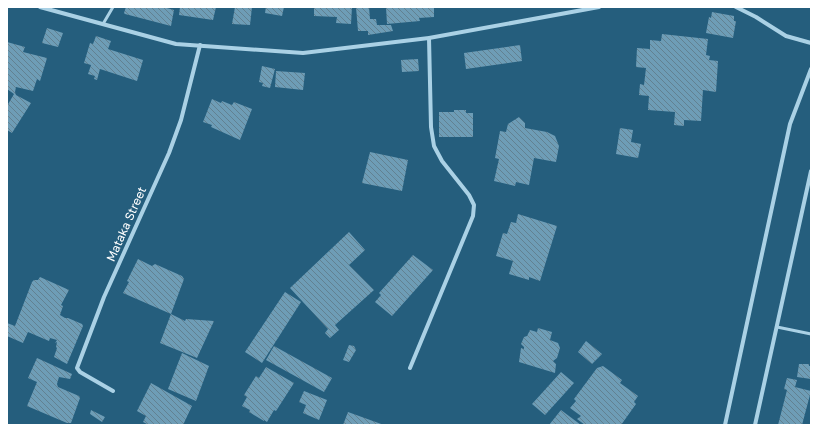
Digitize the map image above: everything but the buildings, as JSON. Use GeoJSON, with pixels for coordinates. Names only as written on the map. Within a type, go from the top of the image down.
{"type":"FeatureCollection","features":[{"type":"Feature","properties":{"kind":"street"},"geometry":{"type":"LineString","coordinates":[[40,7],[176,44],[303,53],[429,38],[599,7]]}},
{"type":"Feature","properties":{"kind":"street"},"geometry":{"type":"LineString","coordinates":[[736,7],[756,17],[786,36],[811,43]]}},
{"type":"Feature","properties":{"kind":"street"},"geometry":{"type":"LineString","coordinates":[[410,368],[473,216],[474,206],[469,194],[442,161],[434,146],[431,127],[429,38]]}},
{"type":"Feature","properties":{"kind":"street","name":"Mataka Street"},"geometry":{"type":"LineString","coordinates":[[113,391],[80,372],[77,368],[104,297],[169,153],[181,120],[200,45]]}},
{"type":"Feature","properties":{"kind":"street"},"geometry":{"type":"LineString","coordinates":[[725,425],[790,124],[811,69]]}},
{"type":"Feature","properties":{"kind":"street"},"geometry":{"type":"LineString","coordinates":[[755,425],[811,171]]}},
{"type":"Feature","properties":{"kind":"lane"},"geometry":{"type":"LineString","coordinates":[[103,24],[113,7]]}},
{"type":"Feature","properties":{"kind":"lane"},"geometry":{"type":"LineString","coordinates":[[777,327],[811,334]]}}]}
